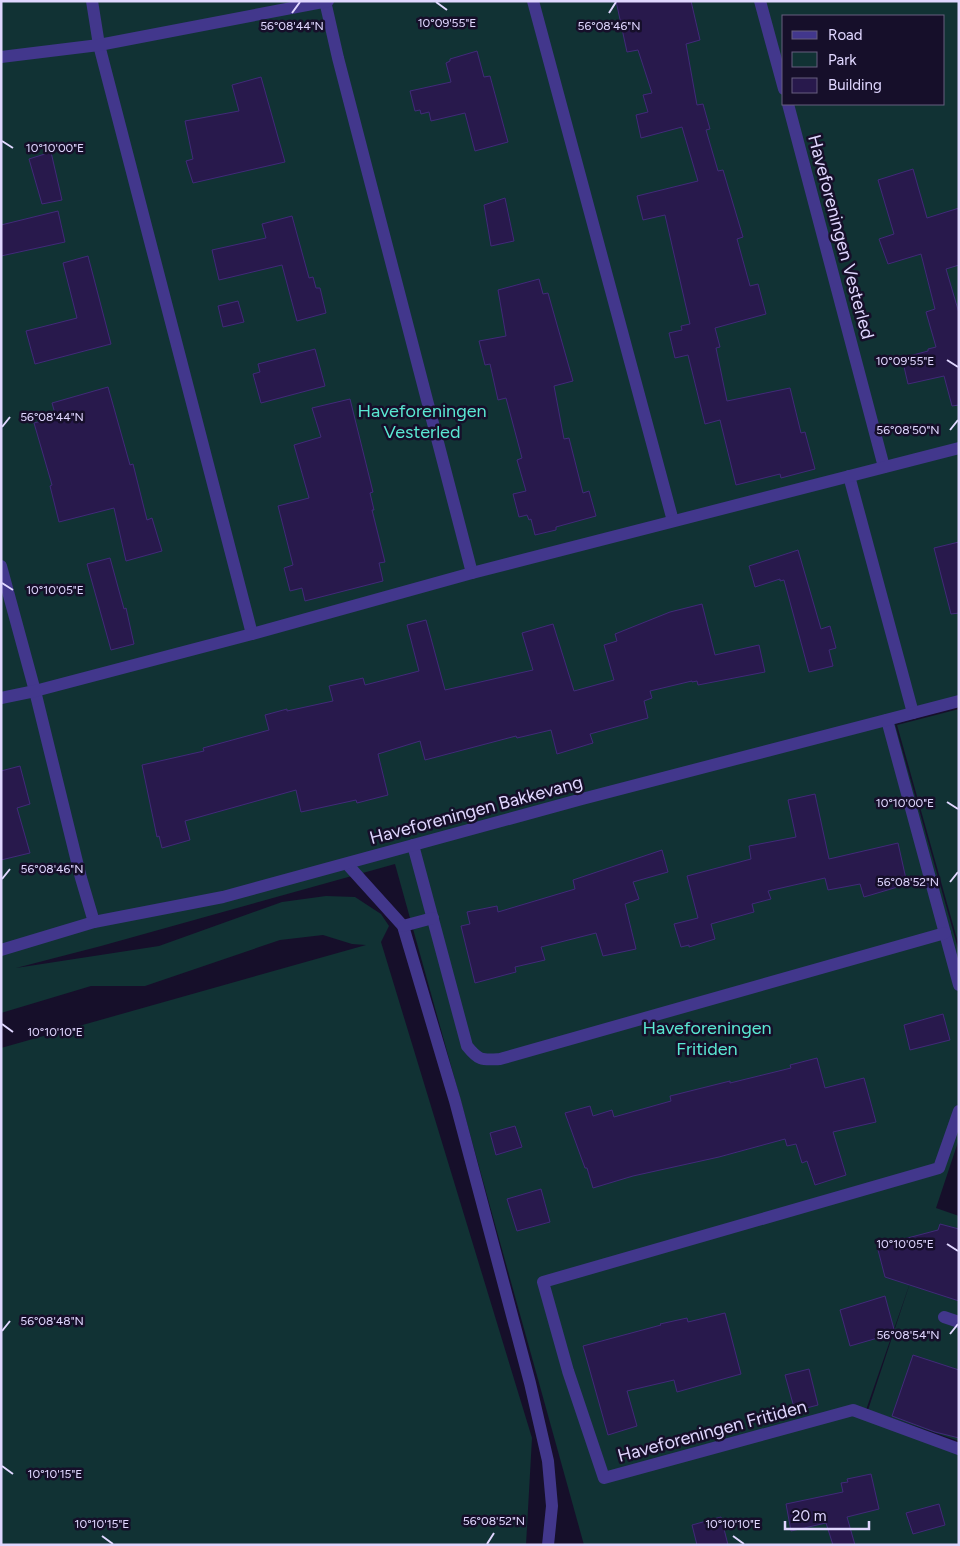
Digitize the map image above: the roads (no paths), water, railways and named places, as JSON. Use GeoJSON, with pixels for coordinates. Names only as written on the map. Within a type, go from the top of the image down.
{"type":"FeatureCollection","features":[{"type":"Feature","properties":{"kind":"lane"},"geometry":{"type":"LineString","coordinates":[[92,1],[99,45],[252,634]]}},
{"type":"Feature","properties":{"kind":"lane"},"geometry":{"type":"LineString","coordinates":[[1,57],[99,45],[326,1],[338,58],[472,573]]}},
{"type":"Feature","properties":{"kind":"lane"},"geometry":{"type":"LineString","coordinates":[[533,1],[672,521]]}},
{"type":"Feature","properties":{"kind":"lane"},"geometry":{"type":"LineString","coordinates":[[760,1],[782,82]]}},
{"type":"Feature","properties":{"kind":"lane","name":"Haveforeningen Vesterled"},"geometry":{"type":"LineString","coordinates":[[788,105],[884,467]]}},
{"type":"Feature","properties":{"kind":"lane"},"geometry":{"type":"LineString","coordinates":[[1,698],[252,634],[472,573],[959,448]]}},
{"type":"Feature","properties":{"kind":"lane"},"geometry":{"type":"LineString","coordinates":[[849,476],[913,713]]}},
{"type":"Feature","properties":{"kind":"lane"},"geometry":{"type":"LineString","coordinates":[[1,566],[94,922]]}},
{"type":"Feature","properties":{"kind":"lane","name":"Haveforeningen Bakkevang"},"geometry":{"type":"LineString","coordinates":[[1,950],[94,922],[223,897],[582,799],[959,701]]}},
{"type":"Feature","properties":{"kind":"lane"},"geometry":{"type":"LineString","coordinates":[[887,720],[959,984]]}},
{"type":"Feature","properties":{"kind":"lane"},"geometry":{"type":"LineString","coordinates":[[413,845],[466,1046],[473,1054],[483,1060],[500,1058],[944,933]]}},
{"type":"Feature","properties":{"kind":"lane"},"geometry":{"type":"LineString","coordinates":[[348,864],[403,926],[456,1101],[530,1383],[548,1461],[552,1506],[550,1544]]}},
{"type":"Feature","properties":{"kind":"lane"},"geometry":{"type":"LineString","coordinates":[[403,926],[432,918]]}},
{"type":"Feature","properties":{"kind":"lane","name":"Haveforeningen Fritiden"},"geometry":{"type":"LineString","coordinates":[[959,1111],[939,1168],[543,1282],[568,1371],[604,1478],[853,1410],[959,1449]]}},
{"type":"Feature","properties":{"kind":"lane"},"geometry":{"type":"LineString","coordinates":[[944,1317],[959,1322]]}}]}
